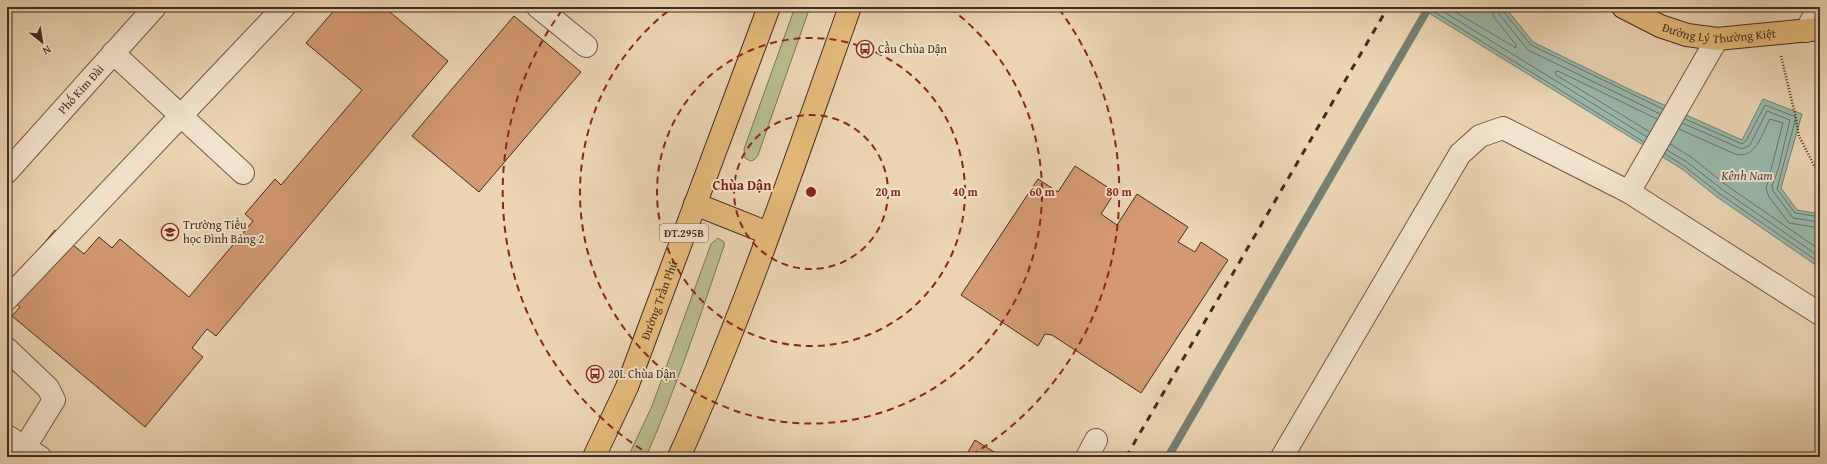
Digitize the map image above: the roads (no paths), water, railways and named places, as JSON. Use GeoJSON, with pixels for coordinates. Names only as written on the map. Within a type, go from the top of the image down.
{"type":"FeatureCollection","features":[{"type":"Feature","properties":{"kind":"main road","name":"Đường Trần Phú"},"geometry":{"type":"LineString","coordinates":[[594,457],[627,387],[769,7]]}},
{"type":"Feature","properties":{"kind":"main road"},"geometry":{"type":"LineString","coordinates":[[680,457],[730,337],[850,7]]}},
{"type":"Feature","properties":{"kind":"main road","name":"Đường Lý Thường Kiệt"},"geometry":{"type":"LineString","coordinates":[[1623,7],[1660,26],[1687,35],[1717,39],[1813,30]]}},
{"type":"Feature","properties":{"kind":"main road"},"geometry":{"type":"LineString","coordinates":[[695,204],[768,233]]}},
{"type":"Feature","properties":{"kind":"street","name":"Phố Kim Đài"},"geometry":{"type":"LineString","coordinates":[[7,172],[155,7]]}},
{"type":"Feature","properties":{"kind":"street"},"geometry":{"type":"LineString","coordinates":[[7,299],[284,7]]}},
{"type":"Feature","properties":{"kind":"street"},"geometry":{"type":"LineString","coordinates":[[538,7],[586,46]]}},
{"type":"Feature","properties":{"kind":"street"},"geometry":{"type":"LineString","coordinates":[[1813,30],[1819,7]]}},
{"type":"Feature","properties":{"kind":"street"},"geometry":{"type":"LineString","coordinates":[[1629,192],[1717,39]]}},
{"type":"Feature","properties":{"kind":"street"},"geometry":{"type":"LineString","coordinates":[[113,53],[243,174]]}},
{"type":"Feature","properties":{"kind":"street"},"geometry":{"type":"LineString","coordinates":[[1282,457],[1460,154],[1480,136],[1503,128],[1629,192],[1820,314]]}},
{"type":"Feature","properties":{"kind":"street"},"geometry":{"type":"LineString","coordinates":[[7,349],[48,388],[54,400],[24,447]]}},
{"type":"Feature","properties":{"kind":"water","name":"Kênh Nam"},"geometry":{"type":"Polygon","coordinates":[[[1419,7],[1505,7],[1533,42],[1633,91],[1742,140],[1763,99],[1802,114],[1781,188],[1797,210],[1820,214],[1820,268],[1717,197],[1682,169],[1419,7]]]}},
{"type":"Feature","properties":{"kind":"waterway"},"geometry":{"type":"LineString","coordinates":[[1168,457],[1429,7]]}},
{"type":"Feature","properties":{"kind":"railway"},"geometry":{"type":"LineString","coordinates":[[1126,457],[1388,7]]}},
{"type":"Feature","properties":{"kind":"place","name":"Cầu Chùa Dận"},"geometry":{"type":"Point","coordinates":[865,49]}},
{"type":"Feature","properties":{"kind":"place","name":"Trường Tiểu học Đình Bảng 2"},"geometry":{"type":"Point","coordinates":[170,232]}},
{"type":"Feature","properties":{"kind":"place","name":"20L Chùa Dận"},"geometry":{"type":"Point","coordinates":[595,374]}},
{"type":"Feature","properties":{"kind":"district","name":"Chùa Dận"},"geometry":{"type":"Point","coordinates":[742,185]}}]}
